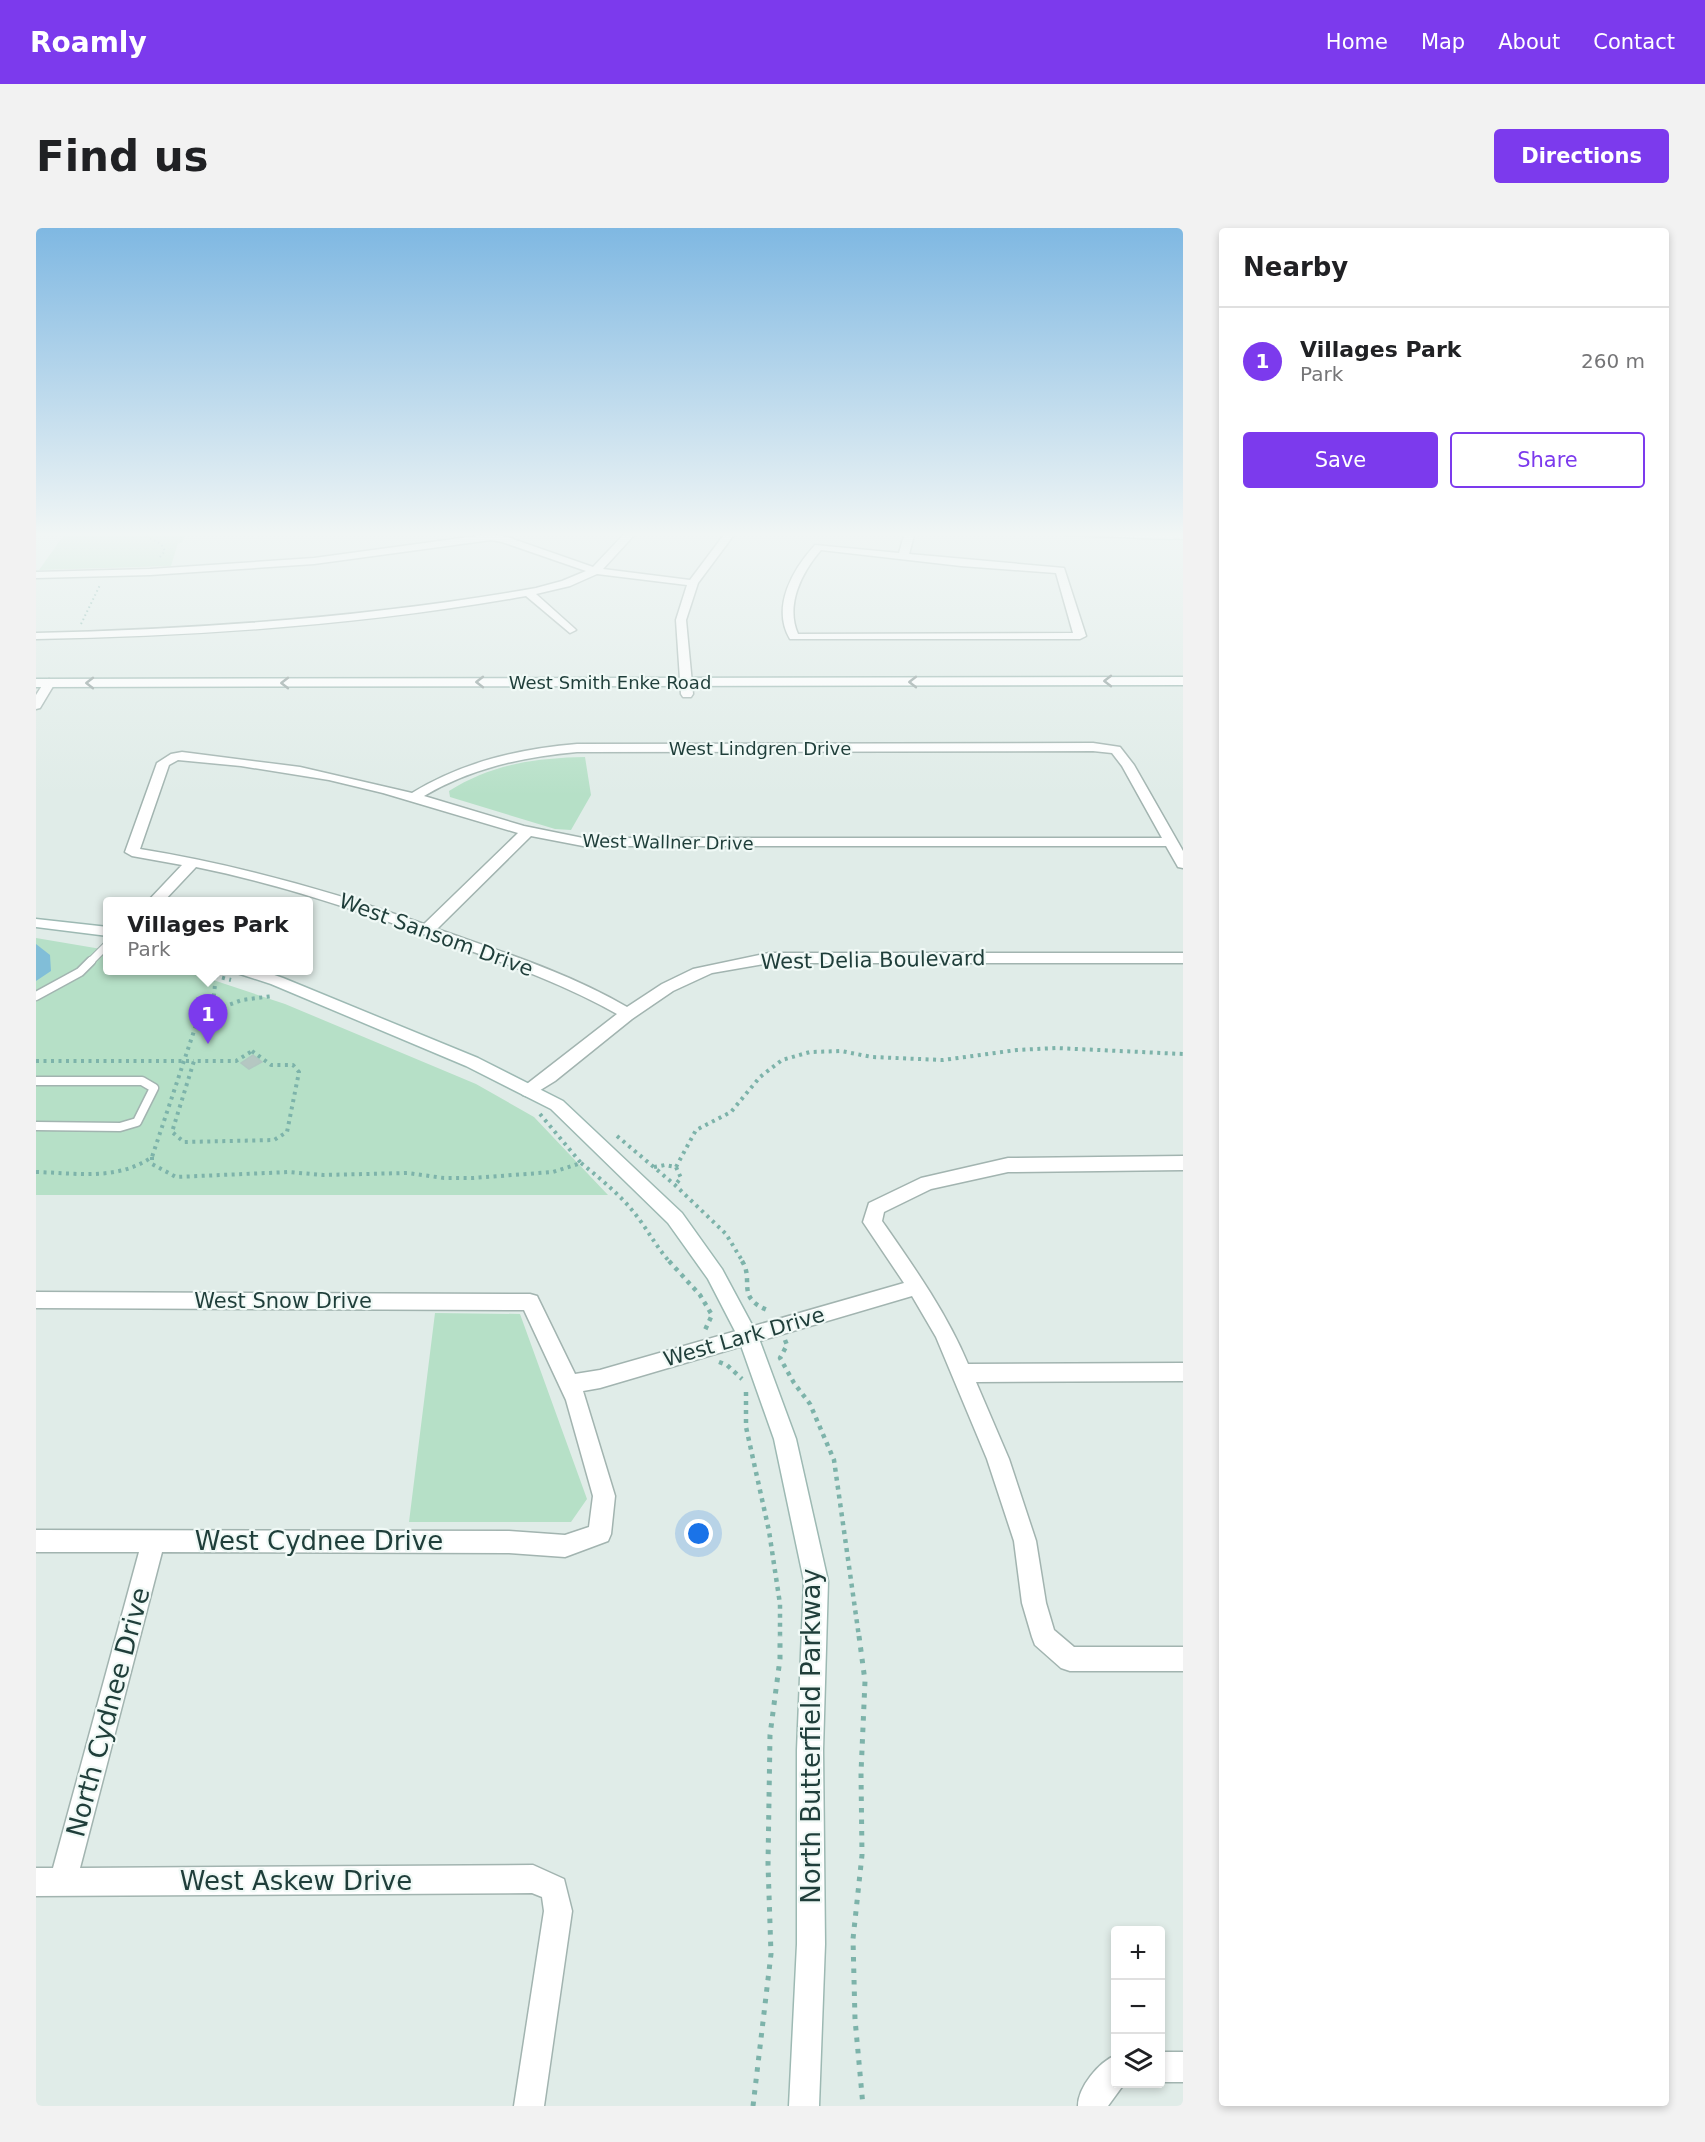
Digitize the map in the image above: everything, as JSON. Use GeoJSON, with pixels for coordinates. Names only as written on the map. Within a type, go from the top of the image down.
{"type":"FeatureCollection","features":[{"type":"Feature","properties":{"kind":"street"},"geometry":{"type":"LineString","coordinates":[[36,636],[192,630],[334,620]]}},
{"type":"Feature","properties":{"kind":"street"},"geometry":{"type":"LineString","coordinates":[[558,620],[570,630]]}},
{"type":"Feature","properties":{"kind":"street"},"geometry":{"type":"LineString","coordinates":[[681,620],[686,688]]}},
{"type":"Feature","properties":{"kind":"street"},"geometry":{"type":"LineString","coordinates":[[788,620],[788,627],[794,637],[1080,636],[1075,620]]}},
{"type":"Feature","properties":{"kind":"street","name":"West Smith Enke Road"},"geometry":{"type":"LineString","coordinates":[[686,688],[1183,681]]}},
{"type":"Feature","properties":{"kind":"street"},"geometry":{"type":"LineString","coordinates":[[36,705],[41,688]]}},
{"type":"Feature","properties":{"kind":"street","name":"West Smith Enke Road"},"geometry":{"type":"LineString","coordinates":[[41,688],[686,688],[1180,693]]}},
{"type":"Feature","properties":{"kind":"street","name":"West Lindgren Drive"},"geometry":{"type":"LineString","coordinates":[[414,797],[466,769],[538,751],[577,748],[1093,747],[1116,750],[1128,765],[1171,842]]}},
{"type":"Feature","properties":{"kind":"street","name":"West Wallner Drive"},"geometry":{"type":"LineString","coordinates":[[132,852],[163,763],[175,757],[242,761],[325,776],[414,797],[527,832],[583,842],[640,844],[1171,842]]}},
{"type":"Feature","properties":{"kind":"street"},"geometry":{"type":"LineString","coordinates":[[427,930],[527,832]]}},
{"type":"Feature","properties":{"kind":"street"},"geometry":{"type":"LineString","coordinates":[[1171,842],[1183,864]]}},
{"type":"Feature","properties":{"kind":"street","name":"West Sansom Drive"},"geometry":{"type":"LineString","coordinates":[[132,852],[193,862],[285,883],[427,930],[563,981],[628,1014]]}},
{"type":"Feature","properties":{"kind":"street"},"geometry":{"type":"LineString","coordinates":[[159,897],[193,862]]}},
{"type":"Feature","properties":{"kind":"street"},"geometry":{"type":"LineString","coordinates":[[36,923],[103,931]]}},
{"type":"Feature","properties":{"kind":"street","name":"West Delia Boulevard"},"geometry":{"type":"LineString","coordinates":[[529,1091],[628,1014],[690,976],[731,965],[769,958],[1183,958]]}},
{"type":"Feature","properties":{"kind":"street","name":"North Butterfield Parkway"},"geometry":{"type":"LineString","coordinates":[[258,975],[472,1062],[557,1105],[675,1218],[714,1274],[748,1336],[785,1439],[816,1581],[810,1750],[811,1944],[804,2106]]}},
{"type":"Feature","properties":{"kind":"street"},"geometry":{"type":"LineString","coordinates":[[1183,1163],[1008,1165],[927,1183],[876,1208],[872,1222],[917,1287],[945,1335],[998,1459],[1025,1541],[1034,1603],[1044,1637],[1070,1659],[1183,1659]]}},
{"type":"Feature","properties":{"kind":"street","name":"West Lark Drive"},"geometry":{"type":"LineString","coordinates":[[571,1384],[600,1379],[917,1287]]}},
{"type":"Feature","properties":{"kind":"street","name":"West Snow Drive"},"geometry":{"type":"LineString","coordinates":[[36,1300],[530,1302],[571,1384]]}},
{"type":"Feature","properties":{"kind":"street"},"geometry":{"type":"LineString","coordinates":[[962,1373],[1183,1372]]}},
{"type":"Feature","properties":{"kind":"street","name":"West Cydnee Drive"},"geometry":{"type":"LineString","coordinates":[[36,1541],[497,1541],[565,1546],[600,1534],[604,1496],[571,1384]]}},
{"type":"Feature","properties":{"kind":"street","name":"North Cydnee Drive"},"geometry":{"type":"LineString","coordinates":[[63,1881],[153,1542]]}},
{"type":"Feature","properties":{"kind":"street","name":"West Askew Drive"},"geometry":{"type":"LineString","coordinates":[[36,1881],[532,1879],[554,1889],[558,1911],[529,2106]]}},
{"type":"Feature","properties":{"kind":"street"},"geometry":{"type":"LineString","coordinates":[[1165,2067],[1183,2067]]}},
{"type":"Feature","properties":{"kind":"street"},"geometry":{"type":"LineString","coordinates":[[1093,2106],[1093,2100],[1111,2077]]}},
{"type":"Feature","properties":{"kind":"lane"},"geometry":{"type":"LineString","coordinates":[[36,996],[80,972],[103,949]]}},
{"type":"Feature","properties":{"kind":"lane"},"geometry":{"type":"LineString","coordinates":[[36,1081],[142,1081],[154,1088],[137,1122],[120,1127],[36,1126]]}},
{"type":"Feature","properties":{"kind":"path"},"geometry":{"type":"LineString","coordinates":[[75,635],[83,620]]}},
{"type":"Feature","properties":{"kind":"path"},"geometry":{"type":"LineString","coordinates":[[210,975],[216,993],[208,1012],[242,1000],[274,996]]}},
{"type":"Feature","properties":{"kind":"path"},"geometry":{"type":"LineString","coordinates":[[676,1167],[696,1130],[731,1112],[760,1077],[782,1060],[810,1052],[842,1051],[872,1057],[943,1060],[1017,1050],[1056,1048],[1183,1054]]}},
{"type":"Feature","properties":{"kind":"path"},"geometry":{"type":"LineString","coordinates":[[36,1061],[101,1058],[236,1060],[252,1051],[271,1065],[293,1065],[299,1072],[287,1132],[274,1140],[184,1142],[172,1132],[194,1060]]}},
{"type":"Feature","properties":{"kind":"path"},"geometry":{"type":"LineString","coordinates":[[538,1113],[581,1163],[612,1188],[639,1219],[659,1250],[700,1295],[712,1315],[704,1331],[715,1361],[727,1365],[742,1379],[746,1394],[746,1427],[769,1531],[780,1604],[780,1659],[770,1735],[768,1864],[771,1954],[753,2106]]}},
{"type":"Feature","properties":{"kind":"path"},"geometry":{"type":"LineString","coordinates":[[152,1156],[152,1164],[176,1177],[289,1172],[407,1173],[444,1178],[472,1178],[553,1172],[581,1163]]}},
{"type":"Feature","properties":{"kind":"path"},"geometry":{"type":"LineString","coordinates":[[653,1167],[665,1164],[676,1167]]}},
{"type":"Feature","properties":{"kind":"path"},"geometry":{"type":"LineString","coordinates":[[675,1185],[681,1178],[676,1167]]}},
{"type":"Feature","properties":{"kind":"green space"},"geometry":{"type":"Polygon","coordinates":[[[585,757],[591,795],[571,830],[555,829],[450,797],[449,791],[465,782],[481,774],[514,764],[585,757]]]}},
{"type":"Feature","properties":{"kind":"green space"},"geometry":{"type":"Polygon","coordinates":[[[36,938],[103,949],[103,975],[198,975],[285,1004],[476,1084],[534,1117],[608,1195],[36,1195],[36,938]]]}},
{"type":"Feature","properties":{"kind":"green space"},"geometry":{"type":"Polygon","coordinates":[[[435,1313],[520,1314],[587,1499],[571,1522],[409,1522],[435,1313]]]}},
{"type":"Feature","properties":{"kind":"water"},"geometry":{"type":"Polygon","coordinates":[[[36,944],[50,955],[51,971],[36,981],[36,944]]]}},
{"type":"Feature","properties":{"kind":"building"},"geometry":{"type":"Polygon","coordinates":[[[253,1055],[262,1062],[249,1069],[241,1063],[253,1055]]]}},
{"type":"Feature","properties":{"kind":"place","name":"Villages Park"},"geometry":{"type":"Point","coordinates":[208,1044]}}]}
